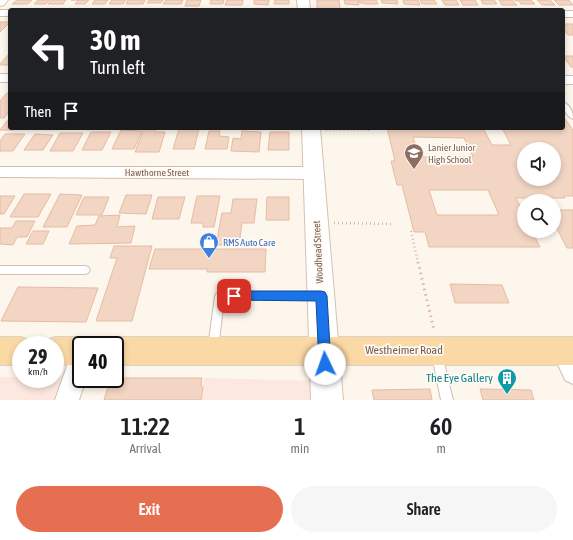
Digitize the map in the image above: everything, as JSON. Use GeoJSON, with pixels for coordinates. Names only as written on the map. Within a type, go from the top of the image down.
{"type":"FeatureCollection","features":[{"type":"Feature","properties":{"kind":"main road","name":"Westheimer Road"},"geometry":{"type":"LineString","coordinates":[[124,351],[437,350],[570,358]]}},
{"type":"Feature","properties":{"kind":"main road"},"geometry":{"type":"LineString","coordinates":[[0,351],[12,351]]}},
{"type":"Feature","properties":{"kind":"street","name":"Woodhead Street"},"geometry":{"type":"LineString","coordinates":[[311,130],[327,400]]}},
{"type":"Feature","properties":{"kind":"street","name":"Hawthorne Street"},"geometry":{"type":"LineString","coordinates":[[0,172],[314,173]]}},
{"type":"Feature","properties":{"kind":"street"},"geometry":{"type":"LineString","coordinates":[[66,400],[72,383]]}},
{"type":"Feature","properties":{"kind":"lane"},"geometry":{"type":"LineString","coordinates":[[565,107],[573,117]]}},
{"type":"Feature","properties":{"kind":"lane"},"geometry":{"type":"LineString","coordinates":[[0,270],[86,270]]}},
{"type":"Feature","properties":{"kind":"lane"},"geometry":{"type":"LineString","coordinates":[[213,350],[220,296],[321,296]]}},
{"type":"Feature","properties":{"kind":"lane"},"geometry":{"type":"LineString","coordinates":[[437,350],[447,400]]}},
{"type":"Feature","properties":{"kind":"path"},"geometry":{"type":"LineString","coordinates":[[317,222],[394,224]]}},
{"type":"Feature","properties":{"kind":"path"},"geometry":{"type":"LineString","coordinates":[[411,231],[437,350]]}},
{"type":"Feature","properties":{"kind":"shaded area"},"geometry":{"type":"Polygon","coordinates":[[[0,377],[12,377],[12,388],[62,388],[58,400],[0,400],[0,377]]]}},
{"type":"Feature","properties":{"kind":"shaded area"},"geometry":{"type":"Polygon","coordinates":[[[204,378],[321,381],[321,400],[201,400],[204,378]]]}},
{"type":"Feature","properties":{"kind":"building"},"geometry":{"type":"Polygon","coordinates":[[[17,0],[32,0],[28,4],[12,4],[17,0]]]}},
{"type":"Feature","properties":{"kind":"building"},"geometry":{"type":"Polygon","coordinates":[[[38,0],[50,0],[46,4],[34,4],[38,0]]]}},
{"type":"Feature","properties":{"kind":"building"},"geometry":{"type":"Polygon","coordinates":[[[52,0],[66,0],[63,4],[48,4],[52,0]]]}},
{"type":"Feature","properties":{"kind":"building"},"geometry":{"type":"Polygon","coordinates":[[[79,0],[89,0],[85,4],[75,4],[79,0]]]}},
{"type":"Feature","properties":{"kind":"building"},"geometry":{"type":"Polygon","coordinates":[[[95,0],[108,0],[105,4],[92,4],[95,0]]]}},
{"type":"Feature","properties":{"kind":"building"},"geometry":{"type":"Polygon","coordinates":[[[112,0],[126,0],[123,4],[109,4],[112,0]]]}},
{"type":"Feature","properties":{"kind":"building"},"geometry":{"type":"Polygon","coordinates":[[[128,0],[145,0],[143,4],[126,4],[128,0]]]}},
{"type":"Feature","properties":{"kind":"building"},"geometry":{"type":"Polygon","coordinates":[[[149,0],[163,0],[161,3],[147,3],[149,0]]]}},
{"type":"Feature","properties":{"kind":"building"},"geometry":{"type":"Polygon","coordinates":[[[166,0],[183,0],[181,4],[163,4],[166,0]]]}},
{"type":"Feature","properties":{"kind":"building"},"geometry":{"type":"Polygon","coordinates":[[[187,0],[201,0],[199,6],[185,6],[187,0]]]}},
{"type":"Feature","properties":{"kind":"building"},"geometry":{"type":"Polygon","coordinates":[[[211,0],[224,0],[223,4],[210,4],[211,0]]]}},
{"type":"Feature","properties":{"kind":"building"},"geometry":{"type":"Polygon","coordinates":[[[227,0],[243,0],[242,5],[225,5],[227,0]]]}},
{"type":"Feature","properties":{"kind":"building"},"geometry":{"type":"Polygon","coordinates":[[[254,0],[269,0],[268,5],[254,4],[254,0]]]}},
{"type":"Feature","properties":{"kind":"building"},"geometry":{"type":"Polygon","coordinates":[[[275,0],[289,0],[289,4],[274,4],[275,0]]]}},
{"type":"Feature","properties":{"kind":"building"},"geometry":{"type":"Polygon","coordinates":[[[317,0],[339,0],[340,8],[317,8],[317,0]]]}},
{"type":"Feature","properties":{"kind":"building"},"geometry":{"type":"Polygon","coordinates":[[[344,0],[358,0],[359,5],[345,4],[344,0]]]}},
{"type":"Feature","properties":{"kind":"building"},"geometry":{"type":"Polygon","coordinates":[[[359,0],[376,0],[378,4],[364,4],[360,3],[359,0]]]}},
{"type":"Feature","properties":{"kind":"building"},"geometry":{"type":"Polygon","coordinates":[[[381,0],[397,0],[398,4],[382,3],[381,0]]]}},
{"type":"Feature","properties":{"kind":"building"},"geometry":{"type":"Polygon","coordinates":[[[403,0],[418,0],[420,5],[404,4],[403,0]]]}},
{"type":"Feature","properties":{"kind":"building"},"geometry":{"type":"Polygon","coordinates":[[[420,0],[434,0],[437,4],[422,4],[420,0]]]}},
{"type":"Feature","properties":{"kind":"building"},"geometry":{"type":"Polygon","coordinates":[[[442,0],[456,0],[459,5],[445,5],[442,0]]]}},
{"type":"Feature","properties":{"kind":"building"},"geometry":{"type":"Polygon","coordinates":[[[460,0],[475,0],[478,5],[463,5],[460,0]]]}},
{"type":"Feature","properties":{"kind":"building"},"geometry":{"type":"Polygon","coordinates":[[[481,0],[494,0],[497,4],[483,4],[481,0]]]}},
{"type":"Feature","properties":{"kind":"building"},"geometry":{"type":"Polygon","coordinates":[[[499,0],[512,0],[517,5],[502,5],[499,0]]]}},
{"type":"Feature","properties":{"kind":"building"},"geometry":{"type":"Polygon","coordinates":[[[514,0],[531,0],[535,4],[521,4],[519,1],[514,0]]]}},
{"type":"Feature","properties":{"kind":"building"},"geometry":{"type":"Polygon","coordinates":[[[537,0],[550,0],[555,5],[542,5],[537,0]]]}},
{"type":"Feature","properties":{"kind":"building"},"geometry":{"type":"Polygon","coordinates":[[[554,0],[569,0],[573,5],[559,5],[554,0]]]}},
{"type":"Feature","properties":{"kind":"building"},"geometry":{"type":"Polygon","coordinates":[[[0,22],[8,22],[8,24],[0,32],[0,22]]]}},
{"type":"Feature","properties":{"kind":"building"},"geometry":{"type":"Polygon","coordinates":[[[565,24],[573,24],[573,35],[568,35],[565,31],[565,24]]]}},
{"type":"Feature","properties":{"kind":"building"},"geometry":{"type":"Polygon","coordinates":[[[8,55],[8,65],[0,64],[8,55]]]}},
{"type":"Feature","properties":{"kind":"building"},"geometry":{"type":"Polygon","coordinates":[[[565,56],[573,56],[573,67],[571,67],[565,59],[565,56]]]}},
{"type":"Feature","properties":{"kind":"building"},"geometry":{"type":"Polygon","coordinates":[[[8,93],[8,113],[4,118],[0,118],[0,101],[8,93]]]}},
{"type":"Feature","properties":{"kind":"building"},"geometry":{"type":"Polygon","coordinates":[[[565,119],[573,130],[573,196],[564,196],[565,198],[561,198],[561,194],[517,194],[517,238],[536,238],[540,247],[429,247],[425,232],[414,232],[402,185],[397,185],[391,161],[395,161],[387,130],[484,130],[492,145],[511,145],[503,130],[565,130],[565,119]],[[413,137],[419,157],[473,157],[464,138],[413,137]],[[429,190],[437,215],[499,215],[488,190],[429,190]]]}},
{"type":"Feature","properties":{"kind":"building"},"geometry":{"type":"Polygon","coordinates":[[[7,121],[8,121],[8,130],[0,130],[7,121]]]}},
{"type":"Feature","properties":{"kind":"building"},"geometry":{"type":"Polygon","coordinates":[[[121,130],[142,131],[134,149],[112,149],[121,130]]]}},
{"type":"Feature","properties":{"kind":"building"},"geometry":{"type":"Polygon","coordinates":[[[144,130],[165,132],[159,152],[135,152],[144,130]]]}},
{"type":"Feature","properties":{"kind":"building"},"geometry":{"type":"Polygon","coordinates":[[[179,130],[199,130],[194,149],[173,149],[179,130]]]}},
{"type":"Feature","properties":{"kind":"building"},"geometry":{"type":"Polygon","coordinates":[[[209,131],[220,131],[219,136],[229,137],[227,149],[205,149],[209,131]]]}},
{"type":"Feature","properties":{"kind":"building"},"geometry":{"type":"Polygon","coordinates":[[[242,131],[261,132],[259,152],[231,151],[233,138],[241,139],[242,131]]]}},
{"type":"Feature","properties":{"kind":"building"},"geometry":{"type":"Polygon","coordinates":[[[91,132],[111,132],[102,150],[82,150],[91,132]]]}},
{"type":"Feature","properties":{"kind":"building"},"geometry":{"type":"Polygon","coordinates":[[[270,132],[289,132],[289,150],[268,150],[270,132]]]}},
{"type":"Feature","properties":{"kind":"building"},"geometry":{"type":"Polygon","coordinates":[[[60,133],[83,133],[73,151],[50,151],[60,133]]]}},
{"type":"Feature","properties":{"kind":"building"},"geometry":{"type":"Polygon","coordinates":[[[5,134],[25,134],[13,151],[0,151],[0,141],[5,134]]]}},
{"type":"Feature","properties":{"kind":"building"},"geometry":{"type":"Polygon","coordinates":[[[35,134],[53,135],[43,150],[24,150],[35,134]]]}},
{"type":"Feature","properties":{"kind":"building"},"geometry":{"type":"Polygon","coordinates":[[[24,194],[51,194],[38,217],[10,217],[24,194]]]}},
{"type":"Feature","properties":{"kind":"building"},"geometry":{"type":"Polygon","coordinates":[[[60,194],[82,195],[67,227],[43,227],[60,194]]]}},
{"type":"Feature","properties":{"kind":"building"},"geometry":{"type":"Polygon","coordinates":[[[126,195],[152,195],[146,214],[119,213],[126,195]]]}},
{"type":"Feature","properties":{"kind":"building"},"geometry":{"type":"Polygon","coordinates":[[[0,196],[15,196],[4,214],[0,214],[0,196]]]}},
{"type":"Feature","properties":{"kind":"building"},"geometry":{"type":"Polygon","coordinates":[[[197,196],[220,196],[214,227],[203,227],[203,223],[191,223],[197,196]]]}},
{"type":"Feature","properties":{"kind":"building"},"geometry":{"type":"Polygon","coordinates":[[[84,197],[109,197],[102,215],[76,215],[84,197]]]}},
{"type":"Feature","properties":{"kind":"building"},"geometry":{"type":"Polygon","coordinates":[[[158,197],[185,197],[179,219],[152,219],[158,197]]]}},
{"type":"Feature","properties":{"kind":"building"},"geometry":{"type":"Polygon","coordinates":[[[267,197],[289,197],[289,220],[266,220],[267,197]]]}},
{"type":"Feature","properties":{"kind":"building"},"geometry":{"type":"Polygon","coordinates":[[[233,199],[257,199],[254,223],[242,223],[239,245],[216,245],[222,213],[231,213],[233,199]]]}},
{"type":"Feature","properties":{"kind":"building"},"geometry":{"type":"Polygon","coordinates":[[[561,210],[573,210],[573,248],[567,248],[561,236],[561,210]]]}},
{"type":"Feature","properties":{"kind":"building"},"geometry":{"type":"Polygon","coordinates":[[[120,215],[117,227],[135,226],[131,243],[69,244],[77,226],[95,225],[99,216],[120,215]]]}},
{"type":"Feature","properties":{"kind":"building"},"geometry":{"type":"Polygon","coordinates":[[[16,221],[35,221],[27,237],[17,237],[13,245],[0,244],[0,228],[12,228],[16,221]]]}},
{"type":"Feature","properties":{"kind":"building"},"geometry":{"type":"Polygon","coordinates":[[[33,231],[49,231],[43,244],[26,244],[33,231]]]}},
{"type":"Feature","properties":{"kind":"building"},"geometry":{"type":"Polygon","coordinates":[[[114,246],[152,246],[132,321],[96,321],[117,258],[110,258],[114,246]]]}},
{"type":"Feature","properties":{"kind":"building","name":"RMS Auto Care"},"geometry":{"type":"Polygon","coordinates":[[[155,249],[266,249],[265,272],[207,272],[207,269],[149,269],[155,249]]]}},
{"type":"Feature","properties":{"kind":"building"},"geometry":{"type":"Polygon","coordinates":[[[450,284],[502,285],[509,303],[455,303],[450,284]]]}},
{"type":"Feature","properties":{"kind":"building"},"geometry":{"type":"Polygon","coordinates":[[[18,287],[98,288],[86,322],[1,321],[18,287]]]}},
{"type":"Feature","properties":{"kind":"building"},"geometry":{"type":"Polygon","coordinates":[[[124,378],[202,378],[201,386],[203,387],[201,400],[104,400],[108,388],[124,388],[124,378]]]}},
{"type":"Feature","properties":{"kind":"building"},"geometry":{"type":"Polygon","coordinates":[[[430,389],[432,400],[374,400],[372,390],[430,389]]]}},
{"type":"Feature","properties":{"kind":"building","name":"The Eye Gallery"},"geometry":{"type":"Polygon","coordinates":[[[480,389],[531,390],[534,400],[483,400],[480,389]]]}},
{"type":"Feature","properties":{"kind":"place","name":"Lanier Junior High School"},"geometry":{"type":"Point","coordinates":[414,170]}},
{"type":"Feature","properties":{"kind":"place","name":"RMS Auto Care"},"geometry":{"type":"Point","coordinates":[209,259]}},
{"type":"Feature","properties":{"kind":"place","name":"The Eye Gallery"},"geometry":{"type":"Point","coordinates":[507,395]}},
{"type":"Feature","properties":{"kind":"route"},"geometry":{"type":"LineString","coordinates":[[234,296],[321,296],[325,364]]}}]}
